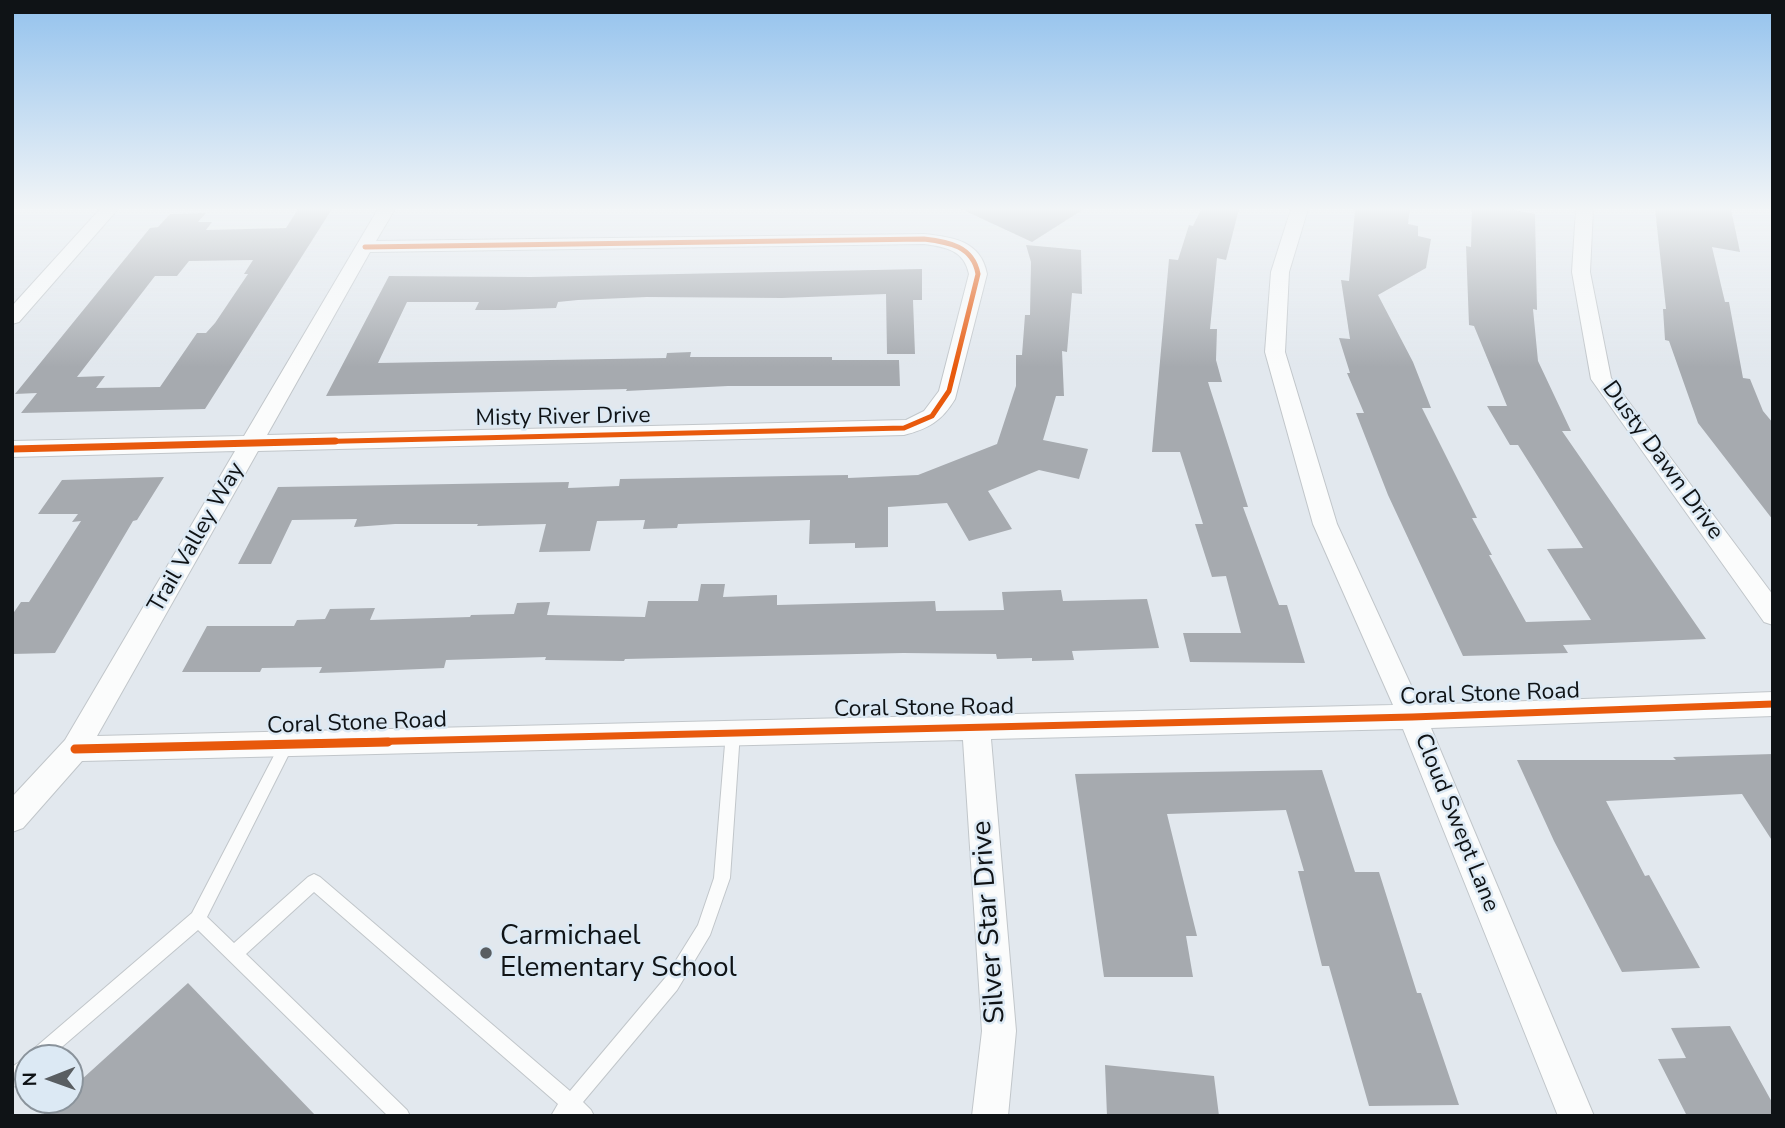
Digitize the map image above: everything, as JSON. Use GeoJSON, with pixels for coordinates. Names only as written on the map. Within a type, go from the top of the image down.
{"type":"FeatureCollection","features":[{"type":"Feature","properties":{"kind":"street"},"geometry":{"type":"LineString","coordinates":[[12,318],[62,262]]}},
{"type":"Feature","properties":{"kind":"street","name":"Trail Valley Way"},"geometry":{"type":"LineString","coordinates":[[12,818],[75,749],[356,262]]}},
{"type":"Feature","properties":{"kind":"street","name":"Misty River Drive"},"geometry":{"type":"LineString","coordinates":[[12,449],[904,428],[921,424],[936,415],[949,391],[978,274],[976,262]]}},
{"type":"Feature","properties":{"kind":"street","name":"Cloud Swept Lane"},"geometry":{"type":"LineString","coordinates":[[1283,262],[1280,272],[1275,352],[1325,524],[1412,717],[1576,1116]]}},
{"type":"Feature","properties":{"kind":"street","name":"Dusty Dawn Drive"},"geometry":{"type":"LineString","coordinates":[[1581,262],[1581,272],[1601,379],[1773,615]]}},
{"type":"Feature","properties":{"kind":"street","name":"Coral Stone Road"},"geometry":{"type":"LineString","coordinates":[[75,749],[1412,717],[1773,704]]}},
{"type":"Feature","properties":{"kind":"street","name":"Silver Star Drive"},"geometry":{"type":"LineString","coordinates":[[976,728],[999,1031],[990,1116]]}},
{"type":"Feature","properties":{"kind":"lane"},"geometry":{"type":"LineString","coordinates":[[565,1110],[671,984],[704,929],[722,878],[733,732]]}},
{"type":"Feature","properties":{"kind":"lane"},"geometry":{"type":"LineString","coordinates":[[52,1044],[198,919],[286,746]]}},
{"type":"Feature","properties":{"kind":"lane"},"geometry":{"type":"LineString","coordinates":[[234,954],[314,882],[565,1110],[584,1116]]}},
{"type":"Feature","properties":{"kind":"lane"},"geometry":{"type":"LineString","coordinates":[[198,919],[401,1116]]}},
{"type":"Feature","properties":{"kind":"building"},"geometry":{"type":"Polygon","coordinates":[[[123,262],[188,262],[177,276],[155,276],[77,377],[105,376],[96,388],[160,387],[197,333],[206,333],[215,323],[248,274],[244,274],[252,262],[299,262],[205,409],[21,413],[37,393],[15,394],[123,262]]]}},
{"type":"Feature","properties":{"kind":"building"},"geometry":{"type":"Polygon","coordinates":[[[1031,262],[1081,262],[1082,294],[1072,293],[1067,352],[1062,351],[1064,396],[1056,396],[1043,440],[1088,449],[1079,479],[1039,470],[988,491],[1012,529],[969,541],[947,503],[888,507],[888,547],[855,548],[855,543],[809,544],[810,520],[678,524],[677,528],[643,529],[645,520],[597,521],[590,551],[539,552],[546,524],[395,524],[354,527],[357,519],[292,520],[271,564],[238,564],[278,487],[569,482],[568,488],[619,486],[620,479],[918,475],[997,444],[1016,386],[1016,355],[1022,355],[1025,315],[1030,315],[1031,262]]]}},
{"type":"Feature","properties":{"kind":"building"},"geometry":{"type":"Polygon","coordinates":[[[1169,262],[1217,262],[1210,329],[1217,329],[1216,360],[1222,382],[1208,382],[1248,507],[1243,507],[1279,605],[1287,605],[1305,663],[1190,662],[1183,633],[1241,633],[1226,576],[1212,577],[1195,524],[1203,524],[1180,452],[1152,452],[1169,262]]]}},
{"type":"Feature","properties":{"kind":"building"},"geometry":{"type":"Polygon","coordinates":[[[1351,262],[1427,262],[1426,268],[1378,295],[1413,362],[1431,408],[1422,408],[1477,518],[1472,518],[1526,622],[1591,620],[1547,549],[1583,548],[1518,445],[1510,445],[1487,406],[1507,406],[1474,326],[1469,325],[1467,262],[1536,262],[1537,310],[1533,309],[1538,361],[1571,431],[1562,431],[1706,639],[1563,645],[1568,653],[1463,656],[1388,495],[1356,413],[1364,413],[1347,373],[1350,373],[1339,338],[1350,339],[1341,280],[1349,281],[1351,262]]]}},
{"type":"Feature","properties":{"kind":"building"},"geometry":{"type":"Polygon","coordinates":[[[1661,262],[1715,262],[1725,302],[1729,302],[1743,378],[1750,379],[1763,411],[1773,423],[1773,520],[1698,423],[1669,341],[1665,340],[1663,309],[1666,309],[1661,262]]]}},
{"type":"Feature","properties":{"kind":"building"},"geometry":{"type":"Polygon","coordinates":[[[922,269],[922,300],[913,300],[915,354],[887,354],[886,294],[782,298],[647,297],[578,300],[558,302],[556,308],[504,310],[475,310],[479,302],[407,302],[378,363],[666,358],[667,353],[691,352],[690,357],[832,357],[832,360],[899,360],[900,386],[728,386],[626,391],[627,389],[326,396],[389,276],[531,277],[922,269]]]}},
{"type":"Feature","properties":{"kind":"building"},"geometry":{"type":"Polygon","coordinates":[[[164,477],[137,520],[133,521],[55,653],[12,654],[12,615],[21,602],[29,602],[81,521],[72,522],[78,514],[38,514],[62,480],[164,477]]]}},
{"type":"Feature","properties":{"kind":"building"},"geometry":{"type":"Polygon","coordinates":[[[701,584],[725,584],[723,597],[777,595],[777,605],[935,601],[936,611],[1004,610],[1002,592],[1061,590],[1063,601],[1147,599],[1159,648],[1072,651],[1074,660],[997,659],[996,654],[903,653],[624,661],[545,660],[546,657],[446,660],[444,668],[350,672],[319,673],[322,667],[262,668],[260,672],[182,672],[207,626],[294,626],[297,620],[325,619],[330,609],[375,608],[370,620],[514,614],[517,603],[550,602],[547,615],[645,617],[648,601],[698,601],[701,584]]]}},
{"type":"Feature","properties":{"kind":"building"},"geometry":{"type":"Polygon","coordinates":[[[1773,754],[1773,842],[1742,794],[1606,801],[1645,876],[1649,875],[1700,968],[1622,972],[1554,841],[1517,760],[1676,760],[1673,757],[1773,754]]]}},
{"type":"Feature","properties":{"kind":"building"},"geometry":{"type":"Polygon","coordinates":[[[1322,770],[1355,872],[1379,872],[1417,993],[1421,993],[1459,1105],[1369,1106],[1329,966],[1322,966],[1298,871],[1304,871],[1286,810],[1167,814],[1197,936],[1186,936],[1193,977],[1104,977],[1075,774],[1322,770]]]}},
{"type":"Feature","properties":{"kind":"building"},"geometry":{"type":"Polygon","coordinates":[[[188,983],[316,1116],[41,1116],[84,1114],[84,1077],[188,983]]]}},
{"type":"Feature","properties":{"kind":"building"},"geometry":{"type":"Polygon","coordinates":[[[1730,1026],[1773,1104],[1773,1116],[1687,1116],[1658,1059],[1686,1058],[1671,1028],[1730,1026]]]}},
{"type":"Feature","properties":{"kind":"building"},"geometry":{"type":"Polygon","coordinates":[[[1105,1065],[1214,1076],[1219,1116],[1107,1116],[1105,1065]]]}},
{"type":"Feature","properties":{"kind":"cycle path"},"geometry":{"type":"LineString","coordinates":[[12,449],[904,428],[932,416],[949,391],[978,274],[975,262]]}},
{"type":"Feature","properties":{"kind":"cycle path"},"geometry":{"type":"LineString","coordinates":[[75,749],[1412,717],[1773,704]]}},
{"type":"Feature","properties":{"kind":"place","name":"Carmichael Elementary School"},"geometry":{"type":"Point","coordinates":[486,953]}}]}
